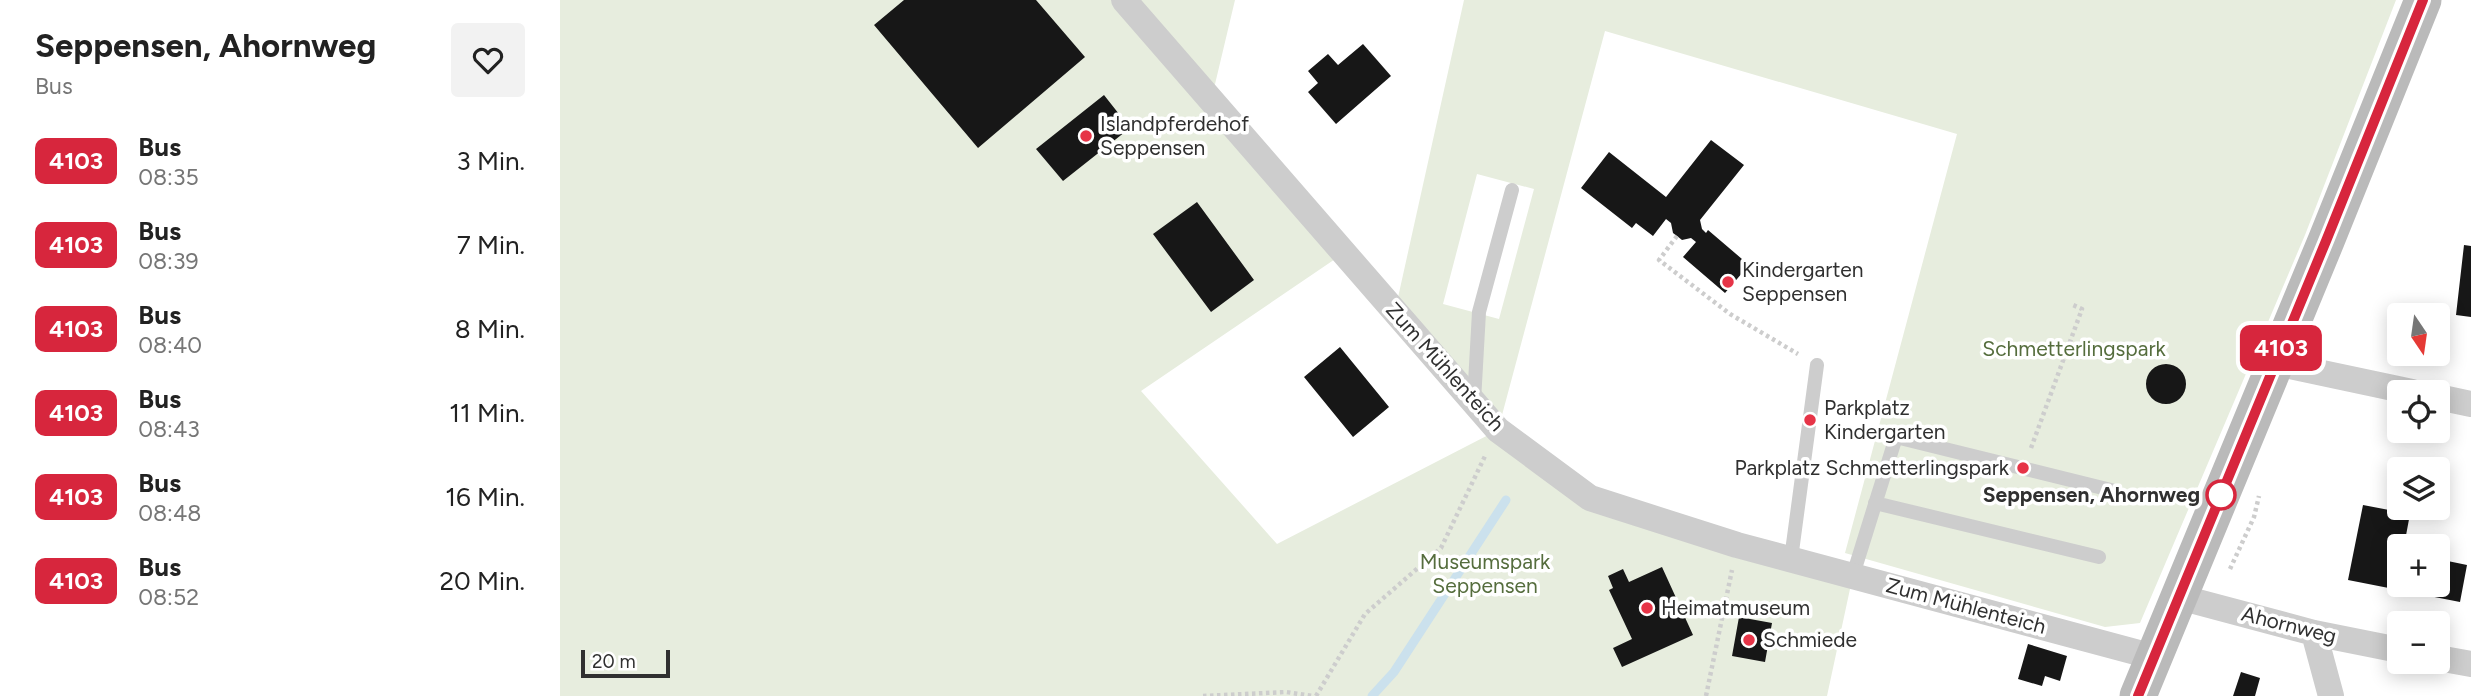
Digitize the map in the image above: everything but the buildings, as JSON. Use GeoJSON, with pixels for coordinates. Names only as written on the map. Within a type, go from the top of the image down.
{"type":"FeatureCollection","features":[{"type":"Feature","properties":{"kind":"main road"},"geometry":{"type":"LineString","coordinates":[[2138,696],[2423,0]]}},
{"type":"Feature","properties":{"kind":"street","name":"Zum Mühlenteich"},"geometry":{"type":"LineString","coordinates":[[1124,0],[1498,430],[1590,498],[1737,545],[2154,657]]}},
{"type":"Feature","properties":{"kind":"street"},"geometry":{"type":"LineString","coordinates":[[2275,363],[2387,387]]}},
{"type":"Feature","properties":{"kind":"street"},"geometry":{"type":"LineString","coordinates":[[2450,400],[2471,404]]}},
{"type":"Feature","properties":{"kind":"street","name":"Ahornweg"},"geometry":{"type":"LineString","coordinates":[[2179,597],[2314,633],[2387,648]]}},
{"type":"Feature","properties":{"kind":"street"},"geometry":{"type":"LineString","coordinates":[[2314,633],[2331,696]]}},
{"type":"Feature","properties":{"kind":"street"},"geometry":{"type":"LineString","coordinates":[[2450,660],[2471,664]]}},
{"type":"Feature","properties":{"kind":"lane"},"geometry":{"type":"LineString","coordinates":[[1474,402],[1479,312],[1512,190]]}},
{"type":"Feature","properties":{"kind":"lane"},"geometry":{"type":"LineString","coordinates":[[1791,559],[1817,365]]}},
{"type":"Feature","properties":{"kind":"lane"},"geometry":{"type":"LineString","coordinates":[[1853,575],[1896,437],[2115,491]]}},
{"type":"Feature","properties":{"kind":"lane"},"geometry":{"type":"LineString","coordinates":[[1875,503],[2099,557]]}},
{"type":"Feature","properties":{"kind":"path"},"geometry":{"type":"LineString","coordinates":[[1677,236],[1659,260],[1730,314],[1777,342]]}},
{"type":"Feature","properties":{"kind":"path"},"geometry":{"type":"LineString","coordinates":[[2023,468],[2082,309],[2073,305]]}},
{"type":"Feature","properties":{"kind":"path"},"geometry":{"type":"LineString","coordinates":[[1203,696],[1286,692],[1315,696],[1365,614],[1441,548],[1498,430]]}},
{"type":"Feature","properties":{"kind":"path"},"geometry":{"type":"LineString","coordinates":[[1706,696],[1737,545]]}},
{"type":"Feature","properties":{"kind":"green space","name":"Museumspark Seppensen"},"geometry":{"type":"Polygon","coordinates":[[[560,0],[1235,0],[1211,101],[1344,253],[1141,391],[1277,544],[1498,430],[1590,498],[1853,575],[1827,696],[560,696],[560,0]]]}},
{"type":"Feature","properties":{"kind":"green space","name":"Schmetterlingspark"},"geometry":{"type":"Polygon","coordinates":[[[1464,0],[2396,0],[2305,235],[2140,623],[2105,627],[1845,553],[1957,134],[1605,31],[1498,430],[1395,311],[1464,0]],[[1477,174],[1443,304],[1499,319],[1534,189],[1477,174]]]}},
{"type":"Feature","properties":{"kind":"waterway"},"geometry":{"type":"LineString","coordinates":[[1372,696],[1394,672],[1506,500]]}},
{"type":"Feature","properties":{"kind":"bus line","name":"4103"},"geometry":{"type":"LineString","coordinates":[[2138,696],[2423,0]]}},
{"type":"Feature","properties":{"kind":"place","name":"Islandpferdehof Seppensen"},"geometry":{"type":"Point","coordinates":[1086,136]}},
{"type":"Feature","properties":{"kind":"place","name":"Kindergarten Seppensen"},"geometry":{"type":"Point","coordinates":[1728,282]}},
{"type":"Feature","properties":{"kind":"place","name":"Parkplatz Kindergarten"},"geometry":{"type":"Point","coordinates":[1810,420]}},
{"type":"Feature","properties":{"kind":"place","name":"Parkplatz Schmetterlingspark"},"geometry":{"type":"Point","coordinates":[2023,468]}},
{"type":"Feature","properties":{"kind":"place","name":"Seppensen, Ahornweg"},"geometry":{"type":"Point","coordinates":[2221,495]}},
{"type":"Feature","properties":{"kind":"place","name":"Heimatmuseum"},"geometry":{"type":"Point","coordinates":[1647,608]}},
{"type":"Feature","properties":{"kind":"place","name":"Schmiede"},"geometry":{"type":"Point","coordinates":[1749,640]}}]}
